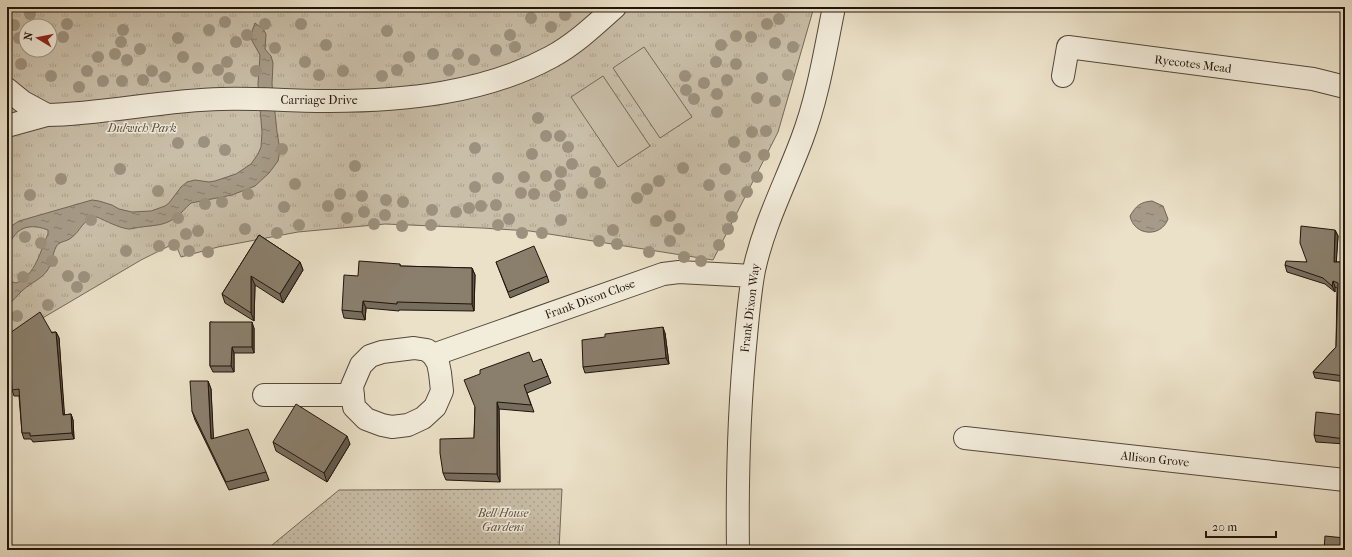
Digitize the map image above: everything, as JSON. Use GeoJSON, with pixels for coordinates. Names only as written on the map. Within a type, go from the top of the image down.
{"type":"FeatureCollection","features":[{"type":"Feature","properties":{"kind":"street","name":"Carriage Drive"},"geometry":{"type":"LineString","coordinates":[[7,126],[46,115],[220,99],[331,101],[369,100],[455,90],[489,82],[551,57],[580,37],[615,7]]}},
{"type":"Feature","properties":{"kind":"street","name":"Frank Dixon Way"},"geometry":{"type":"LineString","coordinates":[[738,550],[740,405],[744,352],[753,276],[763,238],[802,138],[814,99],[834,7]]}},
{"type":"Feature","properties":{"kind":"street","name":"Ryecotes Mead"},"geometry":{"type":"LineString","coordinates":[[1063,76],[1068,47],[1313,79],[1345,87]]}},
{"type":"Feature","properties":{"kind":"street"},"geometry":{"type":"LineString","coordinates":[[7,89],[23,102],[46,115]]}},
{"type":"Feature","properties":{"kind":"street","name":"Frank Dixon Close"},"geometry":{"type":"LineString","coordinates":[[433,355],[663,274],[679,272],[753,276]]}},
{"type":"Feature","properties":{"kind":"street"},"geometry":{"type":"LineString","coordinates":[[414,348],[427,350],[433,355],[438,363],[442,392],[435,406],[424,418],[408,426],[392,427],[382,425],[366,418],[354,407],[353,396],[352,386],[361,365],[370,356],[382,352],[414,348]]}},
{"type":"Feature","properties":{"kind":"street"},"geometry":{"type":"LineString","coordinates":[[264,395],[353,396]]}},
{"type":"Feature","properties":{"kind":"street","name":"Allison Grove"},"geometry":{"type":"LineString","coordinates":[[965,438],[1345,480]]}},
{"type":"Feature","properties":{"kind":"green space","name":"Dulwich Park"},"geometry":{"type":"Polygon","coordinates":[[[7,7],[814,7],[778,132],[713,260],[530,231],[385,224],[298,232],[218,247],[181,257],[175,243],[141,260],[7,339],[7,7]]]}},
{"type":"Feature","properties":{"kind":"green space"},"geometry":{"type":"Polygon","coordinates":[[[644,47],[692,117],[660,138],[613,68],[644,47]]]}},
{"type":"Feature","properties":{"kind":"green space"},"geometry":{"type":"Polygon","coordinates":[[[603,76],[650,146],[618,167],[571,97],[603,76]]]}},
{"type":"Feature","properties":{"kind":"green space","name":"Bell House Gardens"},"geometry":{"type":"Polygon","coordinates":[[[562,489],[559,550],[266,550],[339,490],[562,489]]]}},
{"type":"Feature","properties":{"kind":"water"},"geometry":{"type":"Polygon","coordinates":[[[255,23],[263,29],[266,34],[265,49],[271,56],[273,63],[272,84],[280,150],[278,161],[269,173],[255,186],[232,195],[191,203],[171,221],[163,224],[129,229],[117,226],[97,217],[88,220],[71,238],[57,245],[45,274],[23,290],[12,302],[7,305],[7,277],[9,281],[16,283],[28,274],[36,262],[48,234],[48,230],[40,228],[32,227],[20,230],[12,239],[7,254],[7,229],[19,221],[92,200],[132,212],[151,211],[169,203],[181,187],[187,182],[195,180],[209,182],[215,181],[236,174],[251,164],[261,147],[262,132],[258,84],[260,55],[250,37],[255,23]]]}},
{"type":"Feature","properties":{"kind":"water"},"geometry":{"type":"Polygon","coordinates":[[[1152,201],[1163,206],[1168,219],[1165,225],[1154,232],[1142,231],[1132,223],[1130,216],[1139,205],[1144,202],[1152,201]]]}},
{"type":"Feature","properties":{"kind":"building"},"geometry":{"type":"Polygon","coordinates":[[[1301,226],[1335,230],[1334,262],[1345,262],[1345,376],[1313,372],[1336,347],[1338,283],[1333,281],[1332,286],[1323,278],[1285,265],[1286,261],[1307,262],[1300,243],[1301,226]]]}},
{"type":"Feature","properties":{"kind":"building"},"geometry":{"type":"Polygon","coordinates":[[[259,235],[300,262],[280,294],[251,276],[251,313],[222,294],[259,235]]]}},
{"type":"Feature","properties":{"kind":"building"},"geometry":{"type":"Polygon","coordinates":[[[534,246],[547,276],[508,292],[496,262],[534,246]]]}},
{"type":"Feature","properties":{"kind":"building"},"geometry":{"type":"Polygon","coordinates":[[[359,261],[400,264],[400,266],[472,268],[472,304],[397,302],[397,304],[363,301],[362,312],[342,310],[344,275],[358,276],[359,261]]]}},
{"type":"Feature","properties":{"kind":"building"},"geometry":{"type":"Polygon","coordinates":[[[40,312],[52,333],[56,332],[63,415],[71,414],[72,433],[30,436],[30,433],[22,433],[19,389],[12,390],[10,346],[12,344],[7,338],[7,335],[40,312]]]}},
{"type":"Feature","properties":{"kind":"building"},"geometry":{"type":"Polygon","coordinates":[[[210,322],[252,322],[252,347],[232,347],[231,366],[210,366],[210,322]]]}},
{"type":"Feature","properties":{"kind":"building"},"geometry":{"type":"Polygon","coordinates":[[[663,327],[666,358],[583,367],[582,340],[605,337],[605,334],[663,327]]]}},
{"type":"Feature","properties":{"kind":"building"},"geometry":{"type":"Polygon","coordinates":[[[529,352],[533,362],[541,359],[548,376],[524,385],[531,405],[497,402],[497,474],[443,473],[440,453],[440,439],[474,438],[475,407],[464,380],[480,374],[480,370],[529,352]]]}},
{"type":"Feature","properties":{"kind":"building"},"geometry":{"type":"Polygon","coordinates":[[[190,381],[208,381],[211,439],[248,429],[266,472],[226,482],[192,411],[190,381]]]}},
{"type":"Feature","properties":{"kind":"building"},"geometry":{"type":"Polygon","coordinates":[[[1345,399],[1345,439],[1314,435],[1316,412],[1343,415],[1345,399]]]}},
{"type":"Feature","properties":{"kind":"building"},"geometry":{"type":"Polygon","coordinates":[[[296,404],[347,436],[324,473],[273,442],[296,404]]]}},
{"type":"Feature","properties":{"kind":"building"},"geometry":{"type":"Polygon","coordinates":[[[1325,536],[1345,538],[1345,550],[1324,550],[1325,536]]]}}]}
